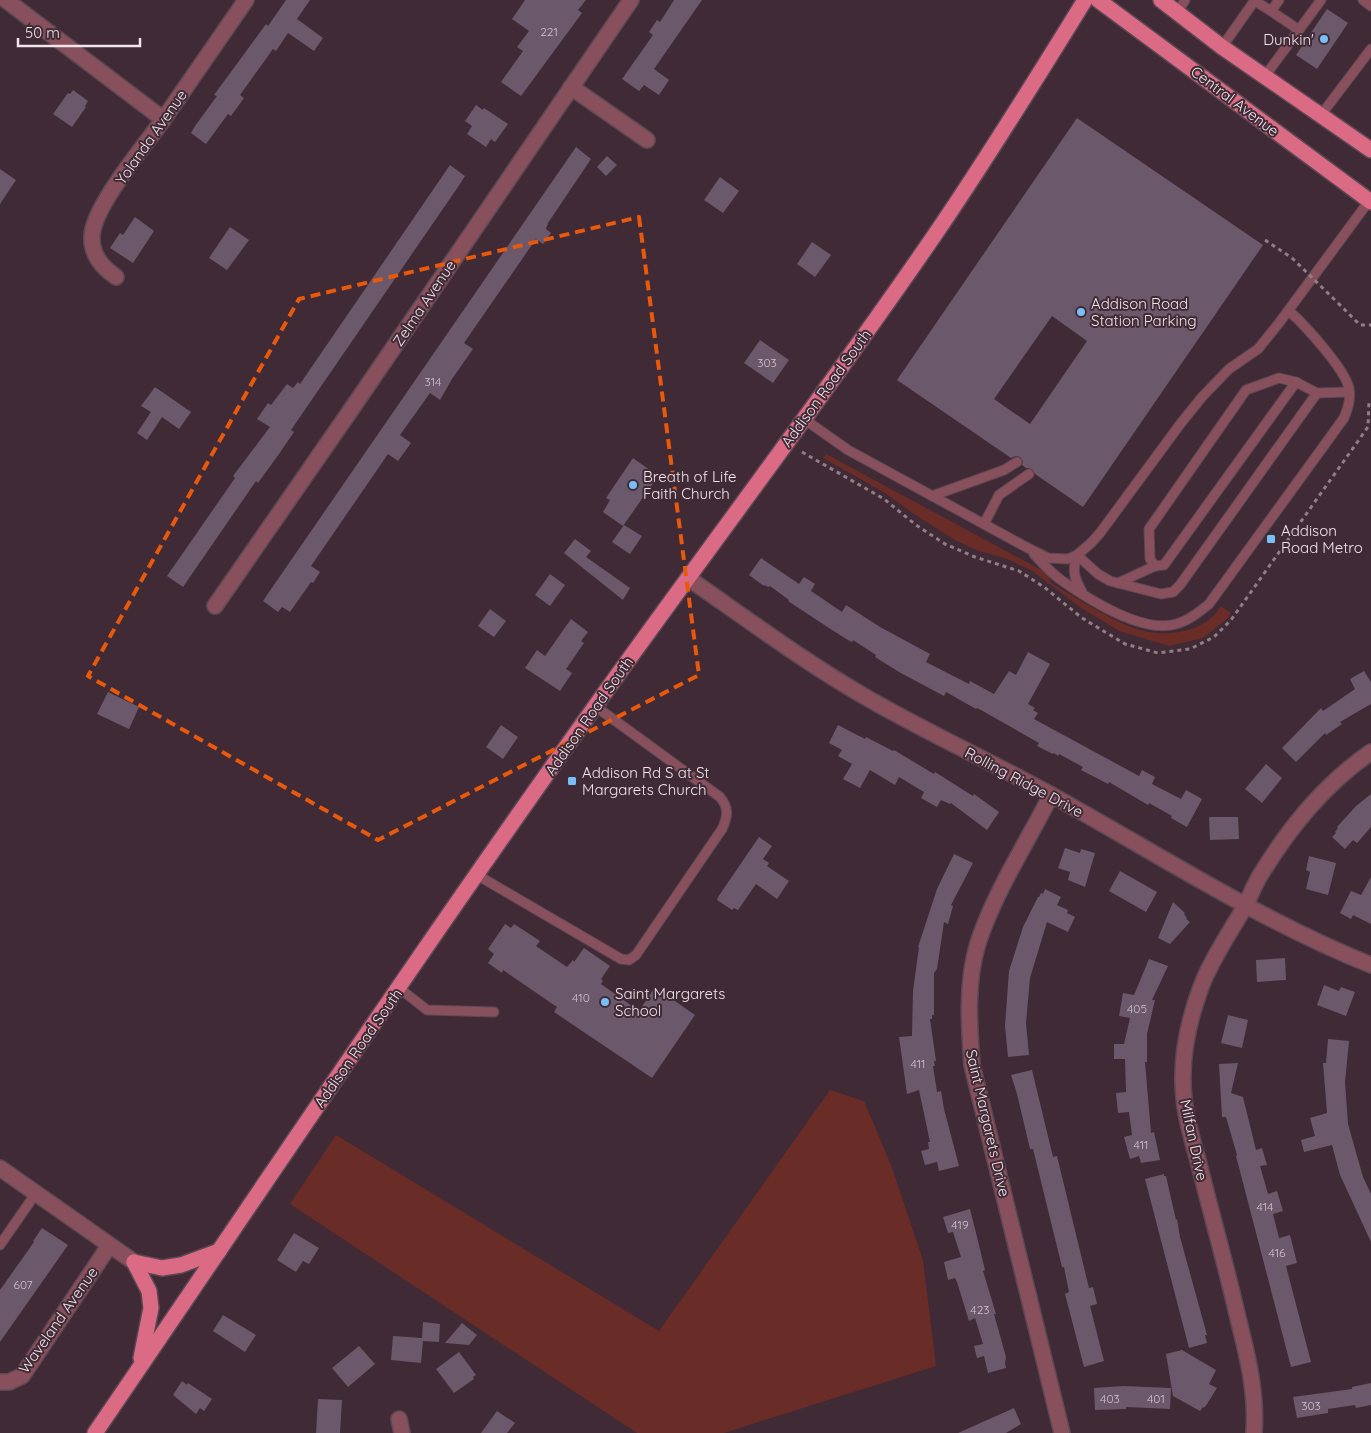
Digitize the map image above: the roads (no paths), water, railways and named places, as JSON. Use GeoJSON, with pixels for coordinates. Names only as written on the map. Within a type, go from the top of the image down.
{"type":"FeatureCollection","features":[{"type":"Feature","properties":{"kind":"main road","name":"Addison Road South"},"geometry":{"type":"LineString","coordinates":[[95,1433],[399,988],[595,706],[804,419],[971,182],[1085,0]]}},
{"type":"Feature","properties":{"kind":"main road","name":"Central Avenue"},"geometry":{"type":"LineString","coordinates":[[1098,0],[1370,201]]}},
{"type":"Feature","properties":{"kind":"main road"},"geometry":{"type":"LineString","coordinates":[[1160,0],[1181,6],[1222,47],[1371,150]]}},
{"type":"Feature","properties":{"kind":"main road"},"geometry":{"type":"LineString","coordinates":[[134,1262],[162,1268],[180,1266],[219,1251]]}},
{"type":"Feature","properties":{"kind":"main road"},"geometry":{"type":"LineString","coordinates":[[134,1262],[149,1291],[151,1308],[139,1369]]}},
{"type":"Feature","properties":{"kind":"street"},"geometry":{"type":"LineString","coordinates":[[6,0],[163,119]]}},
{"type":"Feature","properties":{"kind":"street","name":"Yolanda Avenue"},"geometry":{"type":"LineString","coordinates":[[116,277],[104,268],[96,256],[91,238],[96,218],[125,172],[246,0]]}},
{"type":"Feature","properties":{"kind":"street","name":"Zelma Avenue"},"geometry":{"type":"LineString","coordinates":[[215,606],[356,404],[631,0]]}},
{"type":"Feature","properties":{"kind":"street"},"geometry":{"type":"LineString","coordinates":[[571,87],[647,140]]}},
{"type":"Feature","properties":{"kind":"street","name":"Rolling Ridge Drive"},"geometry":{"type":"LineString","coordinates":[[688,578],[832,677],[868,698],[1051,795],[1325,946],[1371,965]]}},
{"type":"Feature","properties":{"kind":"street","name":"Milfan Drive"},"geometry":{"type":"LineString","coordinates":[[1254,1433],[1255,1413],[1252,1377],[1231,1286],[1189,1127],[1184,1098],[1186,1043],[1201,987],[1272,856],[1306,812],[1338,779],[1371,752]]}},
{"type":"Feature","properties":{"kind":"street","name":"Saint Margarets Drive"},"geometry":{"type":"LineString","coordinates":[[1051,795],[1001,891],[978,944],[970,991],[968,1022],[972,1065],[1062,1433]]}},
{"type":"Feature","properties":{"kind":"street"},"geometry":{"type":"LineString","coordinates":[[0,1168],[134,1262]]}},
{"type":"Feature","properties":{"kind":"street","name":"Waveland Avenue"},"geometry":{"type":"LineString","coordinates":[[0,1382],[9,1382],[22,1376],[109,1246]]}},
{"type":"Feature","properties":{"kind":"lane"},"geometry":{"type":"LineString","coordinates":[[1222,47],[1255,0],[1299,30]]}},
{"type":"Feature","properties":{"kind":"lane"},"geometry":{"type":"LineString","coordinates":[[1271,11],[1279,0]]}},
{"type":"Feature","properties":{"kind":"lane"},"geometry":{"type":"LineString","coordinates":[[1266,76],[1321,0]]}},
{"type":"Feature","properties":{"kind":"lane"},"geometry":{"type":"LineString","coordinates":[[1363,0],[1371,6]]}},
{"type":"Feature","properties":{"kind":"lane"},"geometry":{"type":"LineString","coordinates":[[1321,116],[1371,49]]}},
{"type":"Feature","properties":{"kind":"lane"},"geometry":{"type":"LineString","coordinates":[[804,419],[848,450],[1026,547],[1048,558],[1068,559],[1077,555],[1100,533],[1181,422],[1202,397],[1230,369],[1258,349],[1289,311],[1370,201]]}},
{"type":"Feature","properties":{"kind":"lane"},"geometry":{"type":"LineString","coordinates":[[1026,547],[1060,580],[1110,610],[1136,621],[1151,625],[1176,625],[1203,609],[1262,532],[1344,418],[1348,408],[1349,392],[1343,375],[1305,324],[1289,311]]}},
{"type":"Feature","properties":{"kind":"lane"},"geometry":{"type":"LineString","coordinates":[[1154,566],[1150,559],[1149,529],[1246,390],[1279,378],[1296,382],[1317,393],[1349,392]]}},
{"type":"Feature","properties":{"kind":"lane"},"geometry":{"type":"LineString","coordinates":[[1118,583],[1154,566],[1164,565],[1296,382]]}},
{"type":"Feature","properties":{"kind":"lane"},"geometry":{"type":"LineString","coordinates":[[1077,555],[1098,574],[1118,583],[1161,594],[1173,592],[1180,586],[1317,393]]}},
{"type":"Feature","properties":{"kind":"lane"},"geometry":{"type":"LineString","coordinates":[[932,496],[1004,470],[1017,462]]}},
{"type":"Feature","properties":{"kind":"lane"},"geometry":{"type":"LineString","coordinates":[[984,524],[1000,495],[1029,474]]}},
{"type":"Feature","properties":{"kind":"lane"},"geometry":{"type":"LineString","coordinates":[[1077,555],[1073,568],[1075,580],[1084,594]]}},
{"type":"Feature","properties":{"kind":"lane"},"geometry":{"type":"LineString","coordinates":[[477,875],[621,960],[629,960],[636,955],[661,920],[722,829],[728,812],[725,802],[595,706]]}},
{"type":"Feature","properties":{"kind":"lane"},"geometry":{"type":"LineString","coordinates":[[399,988],[427,1010],[494,1012]]}},
{"type":"Feature","properties":{"kind":"lane"},"geometry":{"type":"LineString","coordinates":[[0,1245],[36,1193]]}},
{"type":"Feature","properties":{"kind":"place","name":"Dunkin'"},"geometry":{"type":"Point","coordinates":[1324,39]}},
{"type":"Feature","properties":{"kind":"place","name":"Addison Road Station Parking"},"geometry":{"type":"Point","coordinates":[1081,312]}},
{"type":"Feature","properties":{"kind":"place","name":"Breath of Life Faith Church"},"geometry":{"type":"Point","coordinates":[633,485]}},
{"type":"Feature","properties":{"kind":"place","name":"Addison Road Metro"},"geometry":{"type":"Point","coordinates":[1271,539]}},
{"type":"Feature","properties":{"kind":"place","name":"Addison Rd S at St Margarets Church"},"geometry":{"type":"Point","coordinates":[572,781]}},
{"type":"Feature","properties":{"kind":"place","name":"Saint Margarets School"},"geometry":{"type":"Point","coordinates":[605,1002]}}]}
